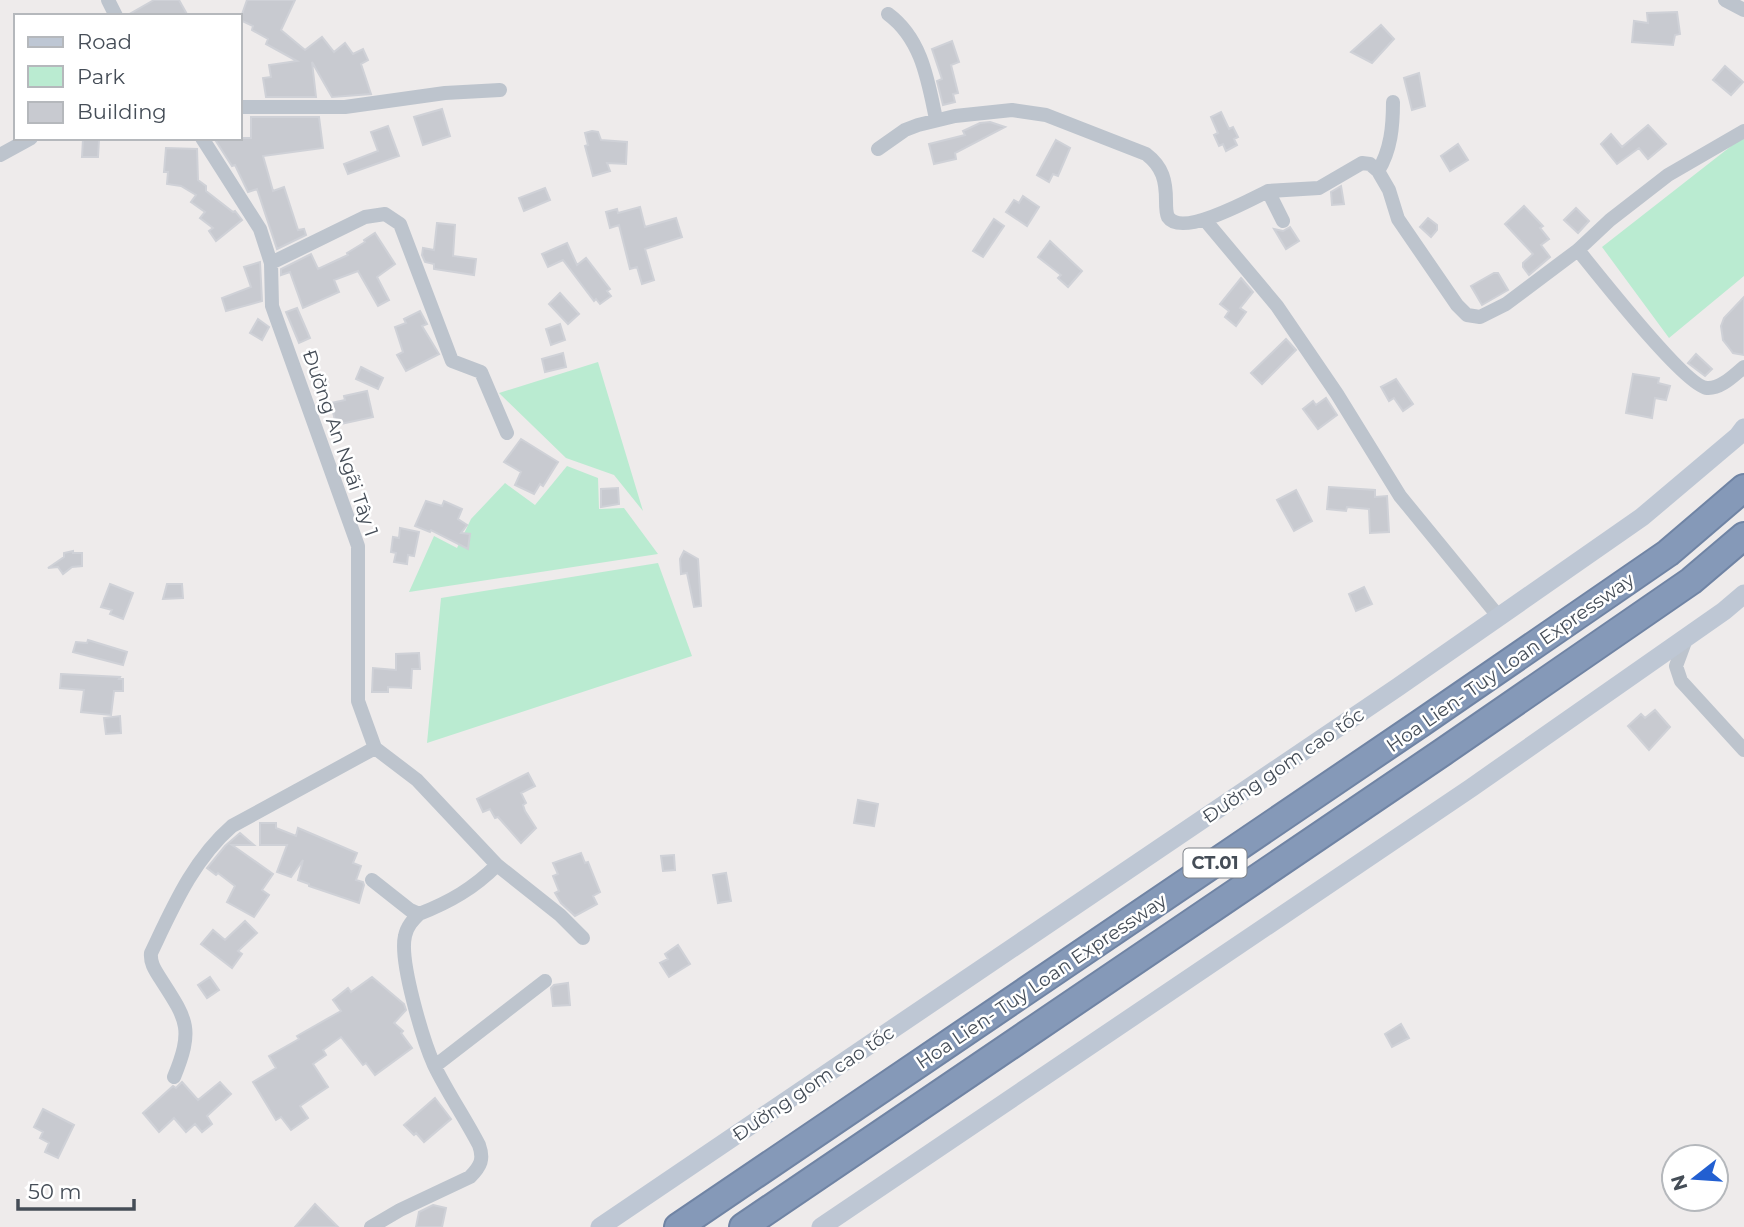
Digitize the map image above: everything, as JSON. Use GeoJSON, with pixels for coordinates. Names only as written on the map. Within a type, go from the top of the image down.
{"type":"FeatureCollection","features":[{"type":"Feature","properties":{"kind":"highway","name":"Hoa Lien- Tuy Loan Expressway"},"geometry":{"type":"LineString","coordinates":[[678,1227],[1657,561],[1744,488]]}},
{"type":"Feature","properties":{"kind":"highway","name":"Hoa Lien- Tuy Loan Expressway"},"geometry":{"type":"LineString","coordinates":[[743,1227],[1466,737],[1691,581],[1744,536]]}},
{"type":"Feature","properties":{"kind":"main road","name":"Đường gom cao tốc"},"geometry":{"type":"LineString","coordinates":[[600,1227],[1499,617],[1642,517],[1744,428]]}},
{"type":"Feature","properties":{"kind":"main road"},"geometry":{"type":"LineString","coordinates":[[821,1227],[1471,788],[1744,594]]}},
{"type":"Feature","properties":{"kind":"street"},"geometry":{"type":"LineString","coordinates":[[1725,0],[1744,10]]}},
{"type":"Feature","properties":{"kind":"street"},"geometry":{"type":"LineString","coordinates":[[888,14],[903,26],[914,42],[929,86],[936,119]]}},
{"type":"Feature","properties":{"kind":"street"},"geometry":{"type":"LineString","coordinates":[[242,107],[345,107],[445,93],[500,90]]}},
{"type":"Feature","properties":{"kind":"street"},"geometry":{"type":"LineString","coordinates":[[1378,172],[1387,157],[1393,126],[1393,102]]}},
{"type":"Feature","properties":{"kind":"street"},"geometry":{"type":"LineString","coordinates":[[878,149],[905,131],[936,119],[1012,110],[1036,112],[1153,159],[1164,177],[1167,215],[1172,221],[1185,223],[1205,220],[1268,191],[1319,188],[1362,163],[1370,164],[1389,190],[1398,219],[1457,305],[1466,315],[1480,317],[1506,304],[1577,250],[1668,174],[1744,131]]}},
{"type":"Feature","properties":{"kind":"street"},"geometry":{"type":"LineString","coordinates":[[0,155],[27,140]]}},
{"type":"Feature","properties":{"kind":"street","name":"Đường An Ngãi Tây 1"},"geometry":{"type":"LineString","coordinates":[[203,140],[260,229],[271,263],[272,306],[358,546],[358,701],[375,748]]}},
{"type":"Feature","properties":{"kind":"street"},"geometry":{"type":"LineString","coordinates":[[1268,191],[1283,221]]}},
{"type":"Feature","properties":{"kind":"street"},"geometry":{"type":"LineString","coordinates":[[271,263],[365,218],[385,214],[400,224],[452,361],[481,372],[508,433]]}},
{"type":"Feature","properties":{"kind":"street"},"geometry":{"type":"LineString","coordinates":[[1205,220],[1277,306],[1337,394],[1399,496],[1499,617]]}},
{"type":"Feature","properties":{"kind":"street"},"geometry":{"type":"LineString","coordinates":[[1577,250],[1656,343],[1698,384],[1711,388],[1720,385],[1744,367]]}},
{"type":"Feature","properties":{"kind":"street"},"geometry":{"type":"LineString","coordinates":[[1688,636],[1676,666],[1681,681],[1744,750]]}},
{"type":"Feature","properties":{"kind":"street"},"geometry":{"type":"LineString","coordinates":[[174,1077],[185,1046],[186,1024],[153,966],[151,953],[192,873],[205,852],[232,826],[375,748],[417,780],[497,865],[560,915],[583,938]]}},
{"type":"Feature","properties":{"kind":"street"},"geometry":{"type":"LineString","coordinates":[[371,1227],[400,1210],[470,1177],[482,1161],[480,1145],[435,1066],[412,993],[404,947],[410,924],[419,914],[449,902],[471,888],[497,865]]}},
{"type":"Feature","properties":{"kind":"street"},"geometry":{"type":"LineString","coordinates":[[372,880],[419,914]]}},
{"type":"Feature","properties":{"kind":"street"},"geometry":{"type":"LineString","coordinates":[[435,1066],[545,981]]}},
{"type":"Feature","properties":{"kind":"green space"},"geometry":{"type":"Polygon","coordinates":[[[1744,136],[1744,276],[1669,338],[1602,247],[1744,136]]]}},
{"type":"Feature","properties":{"kind":"green space"},"geometry":{"type":"Polygon","coordinates":[[[598,362],[643,511],[614,475],[566,458],[499,393],[598,362]]]}},
{"type":"Feature","properties":{"kind":"green space"},"geometry":{"type":"Polygon","coordinates":[[[567,466],[598,478],[599,509],[624,508],[658,554],[409,592],[434,536],[457,548],[471,519],[505,483],[535,505],[567,466]]]}},
{"type":"Feature","properties":{"kind":"green space"},"geometry":{"type":"Polygon","coordinates":[[[658,563],[692,656],[427,743],[441,598],[658,563]]]}},
{"type":"Feature","properties":{"kind":"building"},"geometry":{"type":"Polygon","coordinates":[[[154,0],[179,0],[187,14],[130,14],[154,0]]]}},
{"type":"Feature","properties":{"kind":"building"},"geometry":{"type":"Polygon","coordinates":[[[247,0],[295,0],[281,30],[305,50],[322,37],[334,52],[345,43],[353,54],[363,49],[368,60],[361,64],[371,94],[332,97],[312,62],[316,97],[266,97],[263,78],[271,77],[269,65],[297,61],[266,44],[268,39],[252,30],[253,26],[242,21],[247,0]]]}},
{"type":"Feature","properties":{"kind":"building"},"geometry":{"type":"Polygon","coordinates":[[[1677,12],[1680,34],[1675,35],[1673,45],[1632,42],[1634,21],[1648,23],[1647,13],[1677,12]]]}},
{"type":"Feature","properties":{"kind":"building"},"geometry":{"type":"Polygon","coordinates":[[[1381,25],[1394,39],[1372,63],[1351,52],[1381,25]]]}},
{"type":"Feature","properties":{"kind":"building"},"geometry":{"type":"Polygon","coordinates":[[[952,41],[959,62],[951,65],[958,93],[953,94],[955,102],[943,105],[937,81],[942,79],[932,49],[952,41]]]}},
{"type":"Feature","properties":{"kind":"building"},"geometry":{"type":"Polygon","coordinates":[[[1725,66],[1743,82],[1731,95],[1713,80],[1725,66]]]}},
{"type":"Feature","properties":{"kind":"building"},"geometry":{"type":"Polygon","coordinates":[[[1419,73],[1425,106],[1412,110],[1404,78],[1419,73]]]}},
{"type":"Feature","properties":{"kind":"building"},"geometry":{"type":"Polygon","coordinates":[[[442,109],[450,136],[423,145],[414,117],[442,109]]]}},
{"type":"Feature","properties":{"kind":"building"},"geometry":{"type":"Polygon","coordinates":[[[1221,112],[1229,129],[1233,127],[1238,137],[1234,139],[1237,145],[1226,151],[1223,144],[1219,146],[1214,135],[1218,133],[1211,117],[1221,112]]]}},
{"type":"Feature","properties":{"kind":"building"},"geometry":{"type":"Polygon","coordinates":[[[251,117],[319,117],[323,148],[263,156],[273,191],[284,187],[298,230],[304,229],[306,235],[277,249],[257,189],[248,192],[235,165],[232,166],[215,140],[251,138],[251,117]]]}},
{"type":"Feature","properties":{"kind":"building"},"geometry":{"type":"Polygon","coordinates":[[[990,122],[1005,127],[955,153],[956,159],[934,164],[929,144],[965,135],[963,131],[980,123],[990,122]]]}},
{"type":"Feature","properties":{"kind":"building"},"geometry":{"type":"Polygon","coordinates":[[[1648,125],[1666,144],[1648,159],[1639,148],[1617,164],[1601,144],[1611,134],[1622,147],[1648,125]]]}},
{"type":"Feature","properties":{"kind":"building"},"geometry":{"type":"Polygon","coordinates":[[[388,126],[399,156],[348,174],[344,164],[378,151],[371,132],[388,126]]]}},
{"type":"Feature","properties":{"kind":"building"},"geometry":{"type":"Polygon","coordinates":[[[598,132],[601,140],[627,142],[626,164],[607,163],[610,171],[593,176],[585,146],[588,145],[585,133],[598,132]]]}},
{"type":"Feature","properties":{"kind":"building"},"geometry":{"type":"Polygon","coordinates":[[[83,140],[99,140],[98,157],[82,157],[83,140]]]}},
{"type":"Feature","properties":{"kind":"building"},"geometry":{"type":"Polygon","coordinates":[[[1056,140],[1070,148],[1058,176],[1053,174],[1049,182],[1037,175],[1056,140]]]}},
{"type":"Feature","properties":{"kind":"building"},"geometry":{"type":"Polygon","coordinates":[[[1458,144],[1468,160],[1450,171],[1441,156],[1458,144]]]}},
{"type":"Feature","properties":{"kind":"building"},"geometry":{"type":"Polygon","coordinates":[[[166,148],[197,149],[198,180],[206,186],[206,191],[235,211],[242,220],[216,241],[209,231],[213,228],[200,218],[205,212],[191,202],[196,195],[181,186],[167,184],[168,172],[164,172],[166,148]]]}},
{"type":"Feature","properties":{"kind":"building"},"geometry":{"type":"Polygon","coordinates":[[[1341,186],[1344,204],[1332,205],[1331,192],[1341,186]]]}},
{"type":"Feature","properties":{"kind":"building"},"geometry":{"type":"Polygon","coordinates":[[[545,188],[550,200],[524,211],[519,198],[545,188]]]}},
{"type":"Feature","properties":{"kind":"building"},"geometry":{"type":"Polygon","coordinates":[[[1023,196],[1039,207],[1027,226],[1006,212],[1014,200],[1019,203],[1023,196]]]}},
{"type":"Feature","properties":{"kind":"building"},"geometry":{"type":"Polygon","coordinates":[[[1524,206],[1543,226],[1540,228],[1549,239],[1541,245],[1550,257],[1529,275],[1523,263],[1533,254],[1505,224],[1524,206]]]}},
{"type":"Feature","properties":{"kind":"building"},"geometry":{"type":"Polygon","coordinates":[[[640,207],[645,227],[676,218],[682,237],[645,249],[654,280],[642,284],[637,267],[630,269],[619,225],[610,228],[606,212],[617,209],[618,213],[640,207]]]}},
{"type":"Feature","properties":{"kind":"building"},"geometry":{"type":"Polygon","coordinates":[[[1576,208],[1589,221],[1578,233],[1564,220],[1576,208]]]}},
{"type":"Feature","properties":{"kind":"building"},"geometry":{"type":"Polygon","coordinates":[[[1428,218],[1437,225],[1437,230],[1431,237],[1420,227],[1428,218]]]}},
{"type":"Feature","properties":{"kind":"building"},"geometry":{"type":"Polygon","coordinates":[[[994,219],[1004,226],[983,257],[973,251],[994,219]]]}},
{"type":"Feature","properties":{"kind":"building"},"geometry":{"type":"Polygon","coordinates":[[[437,223],[455,225],[453,256],[476,259],[474,275],[434,269],[434,264],[425,262],[423,248],[434,250],[437,223]]]}},
{"type":"Feature","properties":{"kind":"building"},"geometry":{"type":"Polygon","coordinates":[[[1290,227],[1299,241],[1286,249],[1274,229],[1283,231],[1290,227]]]}},
{"type":"Feature","properties":{"kind":"building"},"geometry":{"type":"Polygon","coordinates":[[[375,233],[395,264],[377,277],[389,300],[378,306],[358,271],[334,280],[339,292],[303,308],[290,272],[281,275],[281,269],[311,254],[318,269],[348,255],[347,253],[375,233]]]}},
{"type":"Feature","properties":{"kind":"building"},"geometry":{"type":"Polygon","coordinates":[[[1050,241],[1082,271],[1068,287],[1058,278],[1061,275],[1038,257],[1050,241]]]}},
{"type":"Feature","properties":{"kind":"building"},"geometry":{"type":"Polygon","coordinates":[[[567,243],[577,265],[586,258],[610,289],[607,291],[611,296],[600,304],[596,299],[594,301],[563,260],[548,267],[542,254],[567,243]]]}},
{"type":"Feature","properties":{"kind":"building"},"geometry":{"type":"Polygon","coordinates":[[[260,262],[262,301],[226,311],[222,298],[251,287],[244,267],[260,262]]]}},
{"type":"Feature","properties":{"kind":"building"},"geometry":{"type":"Polygon","coordinates":[[[1498,273],[1508,290],[1482,305],[1471,286],[1498,273]]]}},
{"type":"Feature","properties":{"kind":"building"},"geometry":{"type":"Polygon","coordinates":[[[1241,278],[1253,292],[1240,308],[1246,312],[1236,326],[1225,317],[1229,311],[1220,304],[1241,278]]]}},
{"type":"Feature","properties":{"kind":"building"},"geometry":{"type":"Polygon","coordinates":[[[560,293],[579,314],[568,324],[549,304],[560,293]]]}},
{"type":"Feature","properties":{"kind":"building"},"geometry":{"type":"Polygon","coordinates":[[[1744,297],[1744,355],[1733,353],[1723,340],[1721,326],[1724,318],[1744,297]]]}},
{"type":"Feature","properties":{"kind":"building"},"geometry":{"type":"Polygon","coordinates":[[[297,308],[310,338],[299,343],[286,312],[297,308]]]}},
{"type":"Feature","properties":{"kind":"building"},"geometry":{"type":"Polygon","coordinates":[[[420,311],[427,324],[422,326],[439,354],[406,371],[397,355],[403,352],[395,327],[406,323],[404,319],[420,311]]]}},
{"type":"Feature","properties":{"kind":"building"},"geometry":{"type":"Polygon","coordinates":[[[258,319],[269,327],[262,340],[250,333],[258,319]]]}},
{"type":"Feature","properties":{"kind":"building"},"geometry":{"type":"Polygon","coordinates":[[[560,324],[565,340],[551,345],[546,329],[560,324]]]}},
{"type":"Feature","properties":{"kind":"building"},"geometry":{"type":"Polygon","coordinates":[[[1286,339],[1296,350],[1262,384],[1251,373],[1286,339]]]}},
{"type":"Feature","properties":{"kind":"building"},"geometry":{"type":"Polygon","coordinates":[[[563,353],[566,367],[545,372],[542,359],[563,353]]]}},
{"type":"Feature","properties":{"kind":"building"},"geometry":{"type":"Polygon","coordinates":[[[1696,354],[1712,369],[1705,376],[1688,363],[1696,354]]]}},
{"type":"Feature","properties":{"kind":"building"},"geometry":{"type":"Polygon","coordinates":[[[361,367],[383,378],[378,389],[356,379],[361,367]]]}},
{"type":"Feature","properties":{"kind":"building"},"geometry":{"type":"Polygon","coordinates":[[[1633,374],[1659,378],[1658,383],[1670,386],[1666,400],[1655,398],[1652,418],[1626,413],[1633,374]]]}},
{"type":"Feature","properties":{"kind":"building"},"geometry":{"type":"Polygon","coordinates":[[[1396,379],[1413,404],[1403,411],[1394,398],[1389,401],[1381,387],[1396,379]]]}},
{"type":"Feature","properties":{"kind":"building"},"geometry":{"type":"Polygon","coordinates":[[[367,391],[373,417],[336,425],[331,403],[345,400],[344,396],[367,391]]]}},
{"type":"Feature","properties":{"kind":"building"},"geometry":{"type":"Polygon","coordinates":[[[1326,398],[1337,415],[1318,429],[1303,409],[1313,401],[1316,405],[1326,398]]]}},
{"type":"Feature","properties":{"kind":"building"},"geometry":{"type":"Polygon","coordinates":[[[521,439],[558,462],[543,486],[540,484],[534,494],[515,485],[521,472],[504,462],[521,439]]]}},
{"type":"Feature","properties":{"kind":"building"},"geometry":{"type":"Polygon","coordinates":[[[1329,487],[1375,490],[1375,497],[1387,496],[1389,532],[1370,533],[1369,509],[1327,509],[1329,487]]]}},
{"type":"Feature","properties":{"kind":"building"},"geometry":{"type":"Polygon","coordinates":[[[618,488],[619,504],[601,507],[601,489],[618,488]]]}},
{"type":"Feature","properties":{"kind":"building"},"geometry":{"type":"Polygon","coordinates":[[[1296,490],[1312,521],[1294,531],[1277,500],[1296,490]]]}},
{"type":"Feature","properties":{"kind":"building"},"geometry":{"type":"Polygon","coordinates":[[[426,501],[442,506],[444,501],[462,509],[458,519],[467,525],[461,533],[470,534],[468,549],[431,530],[430,532],[415,526],[426,501]]]}},
{"type":"Feature","properties":{"kind":"building"},"geometry":{"type":"Polygon","coordinates":[[[400,528],[419,532],[414,556],[408,555],[407,564],[394,562],[396,553],[391,552],[393,537],[399,538],[400,528]]]}},
{"type":"Feature","properties":{"kind":"building"},"geometry":{"type":"Polygon","coordinates":[[[684,551],[698,559],[701,606],[694,607],[687,573],[681,574],[680,559],[684,551]]]}},
{"type":"Feature","properties":{"kind":"building"},"geometry":{"type":"Polygon","coordinates":[[[64,553],[82,553],[82,566],[72,567],[63,574],[58,567],[48,568],[64,557],[64,553]]]}},
{"type":"Feature","properties":{"kind":"building"},"geometry":{"type":"Polygon","coordinates":[[[110,584],[133,593],[123,619],[110,614],[112,610],[101,607],[110,584]]]}},
{"type":"Feature","properties":{"kind":"building"},"geometry":{"type":"Polygon","coordinates":[[[167,584],[182,584],[183,598],[163,599],[167,584]]]}},
{"type":"Feature","properties":{"kind":"building"},"geometry":{"type":"Polygon","coordinates":[[[1364,587],[1372,604],[1356,611],[1349,594],[1364,587]]]}},
{"type":"Feature","properties":{"kind":"building"},"geometry":{"type":"Polygon","coordinates":[[[88,640],[127,652],[123,665],[73,652],[76,642],[87,643],[88,640]]]}},
{"type":"Feature","properties":{"kind":"building"},"geometry":{"type":"Polygon","coordinates":[[[419,653],[420,669],[412,669],[411,688],[388,687],[388,692],[372,692],[373,668],[396,670],[396,654],[419,653]]]}},
{"type":"Feature","properties":{"kind":"building"},"geometry":{"type":"Polygon","coordinates":[[[61,674],[123,679],[123,691],[114,691],[111,715],[81,712],[84,690],[60,688],[61,674]]]}},
{"type":"Feature","properties":{"kind":"building"},"geometry":{"type":"Polygon","coordinates":[[[1655,710],[1670,727],[1649,750],[1628,726],[1641,714],[1645,718],[1655,710]]]}},
{"type":"Feature","properties":{"kind":"building"},"geometry":{"type":"Polygon","coordinates":[[[120,716],[121,733],[106,734],[104,718],[120,716]]]}},
{"type":"Feature","properties":{"kind":"building"},"geometry":{"type":"Polygon","coordinates":[[[528,773],[535,786],[521,793],[526,803],[523,805],[525,811],[536,828],[521,843],[498,817],[495,818],[490,809],[483,812],[477,799],[528,773]]]}},
{"type":"Feature","properties":{"kind":"building"},"geometry":{"type":"Polygon","coordinates":[[[858,800],[878,804],[874,826],[854,823],[858,800]]]}},
{"type":"Feature","properties":{"kind":"building"},"geometry":{"type":"Polygon","coordinates":[[[260,823],[276,823],[276,828],[296,836],[298,828],[357,853],[353,863],[361,866],[356,880],[364,885],[359,903],[298,880],[303,860],[291,877],[277,872],[287,845],[260,845],[260,823]]]}},
{"type":"Feature","properties":{"kind":"building"},"geometry":{"type":"Polygon","coordinates":[[[240,833],[254,845],[232,845],[273,874],[262,890],[269,895],[254,917],[227,902],[235,886],[207,868],[240,833]]]}},
{"type":"Feature","properties":{"kind":"building"},"geometry":{"type":"Polygon","coordinates":[[[581,853],[585,863],[588,862],[600,892],[593,896],[597,904],[575,916],[555,893],[559,891],[553,876],[558,874],[553,863],[581,853]]]}},
{"type":"Feature","properties":{"kind":"building"},"geometry":{"type":"Polygon","coordinates":[[[674,855],[675,870],[663,871],[661,856],[674,855]]]}},
{"type":"Feature","properties":{"kind":"building"},"geometry":{"type":"Polygon","coordinates":[[[726,873],[731,901],[718,903],[713,875],[726,873]]]}},
{"type":"Feature","properties":{"kind":"building"},"geometry":{"type":"Polygon","coordinates":[[[245,921],[257,933],[238,951],[242,954],[232,968],[201,944],[213,930],[225,940],[245,921]]]}},
{"type":"Feature","properties":{"kind":"building"},"geometry":{"type":"Polygon","coordinates":[[[678,945],[690,964],[669,977],[660,963],[668,959],[665,954],[678,945]]]}},
{"type":"Feature","properties":{"kind":"building"},"geometry":{"type":"Polygon","coordinates":[[[210,977],[219,990],[207,998],[198,985],[210,977]]]}},
{"type":"Feature","properties":{"kind":"building"},"geometry":{"type":"Polygon","coordinates":[[[372,977],[404,1004],[406,1010],[394,1023],[403,1031],[401,1033],[412,1048],[375,1075],[366,1063],[363,1065],[341,1037],[323,1050],[326,1055],[313,1064],[328,1087],[300,1106],[308,1118],[291,1130],[281,1117],[276,1120],[253,1082],[276,1068],[269,1056],[299,1039],[297,1036],[341,1011],[333,1000],[348,988],[351,992],[372,977]]]}},
{"type":"Feature","properties":{"kind":"building"},"geometry":{"type":"Polygon","coordinates":[[[568,983],[570,1005],[553,1006],[551,988],[568,983]]]}},
{"type":"Feature","properties":{"kind":"building"},"geometry":{"type":"Polygon","coordinates":[[[1401,1024],[1409,1038],[1392,1047],[1385,1034],[1401,1024]]]}},
{"type":"Feature","properties":{"kind":"building"},"geometry":{"type":"Polygon","coordinates":[[[182,1082],[198,1100],[220,1082],[231,1094],[207,1116],[212,1124],[202,1132],[195,1124],[186,1132],[174,1118],[159,1132],[143,1113],[173,1086],[176,1088],[182,1082]]]}},
{"type":"Feature","properties":{"kind":"building"},"geometry":{"type":"Polygon","coordinates":[[[435,1098],[451,1119],[424,1142],[404,1125],[435,1098]]]}},
{"type":"Feature","properties":{"kind":"building"},"geometry":{"type":"Polygon","coordinates":[[[43,1109],[74,1125],[58,1158],[45,1152],[49,1143],[40,1138],[43,1132],[34,1127],[43,1109]]]}},
{"type":"Feature","properties":{"kind":"building"},"geometry":{"type":"Polygon","coordinates":[[[315,1204],[338,1227],[295,1227],[315,1204]]]}},
{"type":"Feature","properties":{"kind":"building"},"geometry":{"type":"Polygon","coordinates":[[[433,1205],[446,1208],[442,1227],[416,1227],[419,1212],[433,1205]]]}}]}
